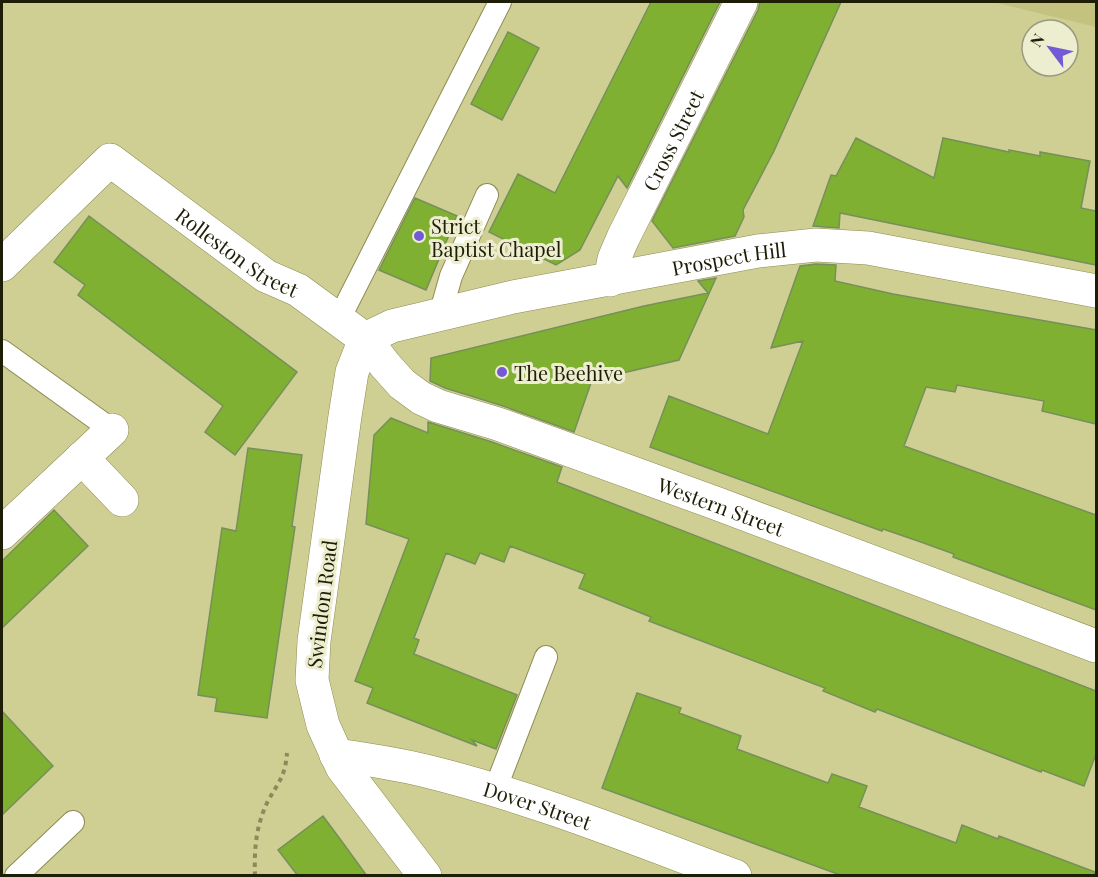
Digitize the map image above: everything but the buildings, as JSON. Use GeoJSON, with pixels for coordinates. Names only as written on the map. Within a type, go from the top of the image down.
{"type":"FeatureCollection","features":[{"type":"Feature","properties":{"kind":"street","name":"Cross Street"},"geometry":{"type":"LineString","coordinates":[[610,280],[614,259],[623,238],[741,2]]}},
{"type":"Feature","properties":{"kind":"street","name":"Rolleston Street"},"geometry":{"type":"LineString","coordinates":[[2,265],[110,160],[266,276],[298,290],[365,339]]}},
{"type":"Feature","properties":{"kind":"street","name":"Prospect Hill"},"geometry":{"type":"LineString","coordinates":[[365,339],[392,326],[513,297],[758,251],[816,245],[868,248],[1096,291]]}},
{"type":"Feature","properties":{"kind":"street","name":"Western Street"},"geometry":{"type":"LineString","coordinates":[[365,339],[402,384],[421,398],[438,406],[498,424],[674,488],[1096,646]]}},
{"type":"Feature","properties":{"kind":"street","name":"Swindon Road"},"geometry":{"type":"LineString","coordinates":[[365,339],[350,383],[313,658],[312,680],[323,725],[336,755],[354,785],[425,876]]}},
{"type":"Feature","properties":{"kind":"street"},"geometry":{"type":"LineString","coordinates":[[2,533],[112,430]]}},
{"type":"Feature","properties":{"kind":"street"},"geometry":{"type":"LineString","coordinates":[[82,458],[122,500]]}},
{"type":"Feature","properties":{"kind":"street","name":"Dover Street"},"geometry":{"type":"LineString","coordinates":[[336,755],[426,771],[495,790],[735,876]]}},
{"type":"Feature","properties":{"kind":"lane"},"geometry":{"type":"LineString","coordinates":[[339,319],[500,2]]}},
{"type":"Feature","properties":{"kind":"lane"},"geometry":{"type":"LineString","coordinates":[[440,315],[451,276],[487,195]]}},
{"type":"Feature","properties":{"kind":"lane"},"geometry":{"type":"LineString","coordinates":[[2,351],[112,430]]}},
{"type":"Feature","properties":{"kind":"lane"},"geometry":{"type":"LineString","coordinates":[[495,790],[546,657]]}},
{"type":"Feature","properties":{"kind":"lane"},"geometry":{"type":"LineString","coordinates":[[16,876],[74,822]]}},
{"type":"Feature","properties":{"kind":"path"},"geometry":{"type":"LineString","coordinates":[[255,876],[255,839],[258,827],[268,802],[284,775],[287,753]]}},
{"type":"Feature","properties":{"kind":"shaded area"},"geometry":{"type":"Polygon","coordinates":[[[993,2],[1096,2],[1096,27],[1080,23],[1080,18],[1059,18],[993,2]]]}},
{"type":"Feature","properties":{"kind":"place","name":"Strict Baptist Chapel"},"geometry":{"type":"Point","coordinates":[419,236]}},
{"type":"Feature","properties":{"kind":"place","name":"The Beehive"},"geometry":{"type":"Point","coordinates":[502,372]}}]}
